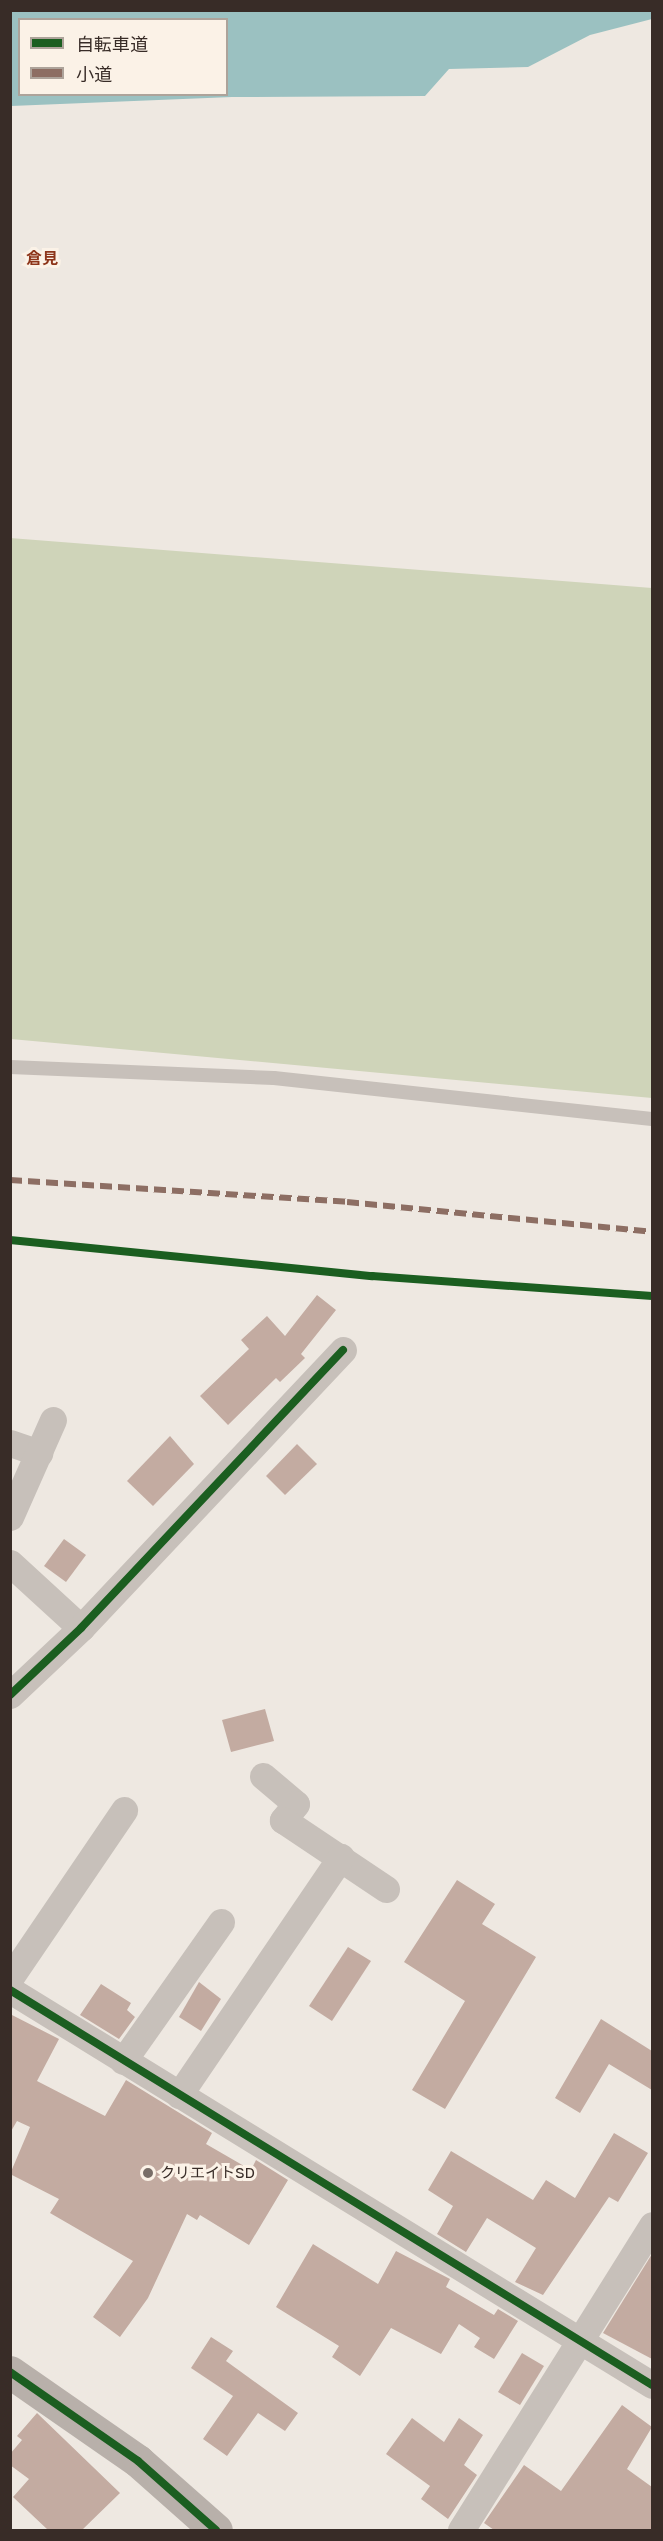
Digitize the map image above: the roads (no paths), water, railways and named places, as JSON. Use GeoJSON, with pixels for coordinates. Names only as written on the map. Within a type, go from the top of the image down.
{"type":"FeatureCollection","features":[{"type":"Feature","properties":{"kind":"street"},"geometry":{"type":"LineString","coordinates":[[10,1695],[81,1628],[343,1350]]}},
{"type":"Feature","properties":{"kind":"street"},"geometry":{"type":"LineString","coordinates":[[10,1517],[54,1420]]}},
{"type":"Feature","properties":{"kind":"street"},"geometry":{"type":"LineString","coordinates":[[10,1443],[39,1453]]}},
{"type":"Feature","properties":{"kind":"street"},"geometry":{"type":"LineString","coordinates":[[10,1563],[81,1628]]}},
{"type":"Feature","properties":{"kind":"street"},"geometry":{"type":"LineString","coordinates":[[263,1776],[296,1804],[283,1820],[386,1888]]}},
{"type":"Feature","properties":{"kind":"street"},"geometry":{"type":"LineString","coordinates":[[10,1978],[94,1834],[124,1810]]}},
{"type":"Feature","properties":{"kind":"street"},"geometry":{"type":"LineString","coordinates":[[179,2095],[341,1857]]}},
{"type":"Feature","properties":{"kind":"street"},"geometry":{"type":"LineString","coordinates":[[123,2061],[221,1922]]}},
{"type":"Feature","properties":{"kind":"street"},"geometry":{"type":"LineString","coordinates":[[10,1990],[652,2385]]}},
{"type":"Feature","properties":{"kind":"street"},"geometry":{"type":"LineString","coordinates":[[461,2530],[652,2225]]}},
{"type":"Feature","properties":{"kind":"street"},"geometry":{"type":"LineString","coordinates":[[10,2372],[138,2461],[216,2530]]}},
{"type":"Feature","properties":{"kind":"lane"},"geometry":{"type":"LineString","coordinates":[[10,1067],[274,1078],[652,1119]]}},
{"type":"Feature","properties":{"kind":"water"},"geometry":{"type":"Polygon","coordinates":[[[652,10],[652,19],[590,35],[528,67],[449,69],[425,96],[232,97],[11,106],[11,11],[652,10]]]}},
{"type":"Feature","properties":{"kind":"place","name":"クリエイトSD"},"geometry":{"type":"Point","coordinates":[148,2173]}},
{"type":"Feature","properties":{"kind":"district","name":"倉見"},"geometry":{"type":"Point","coordinates":[42,258]}}]}
